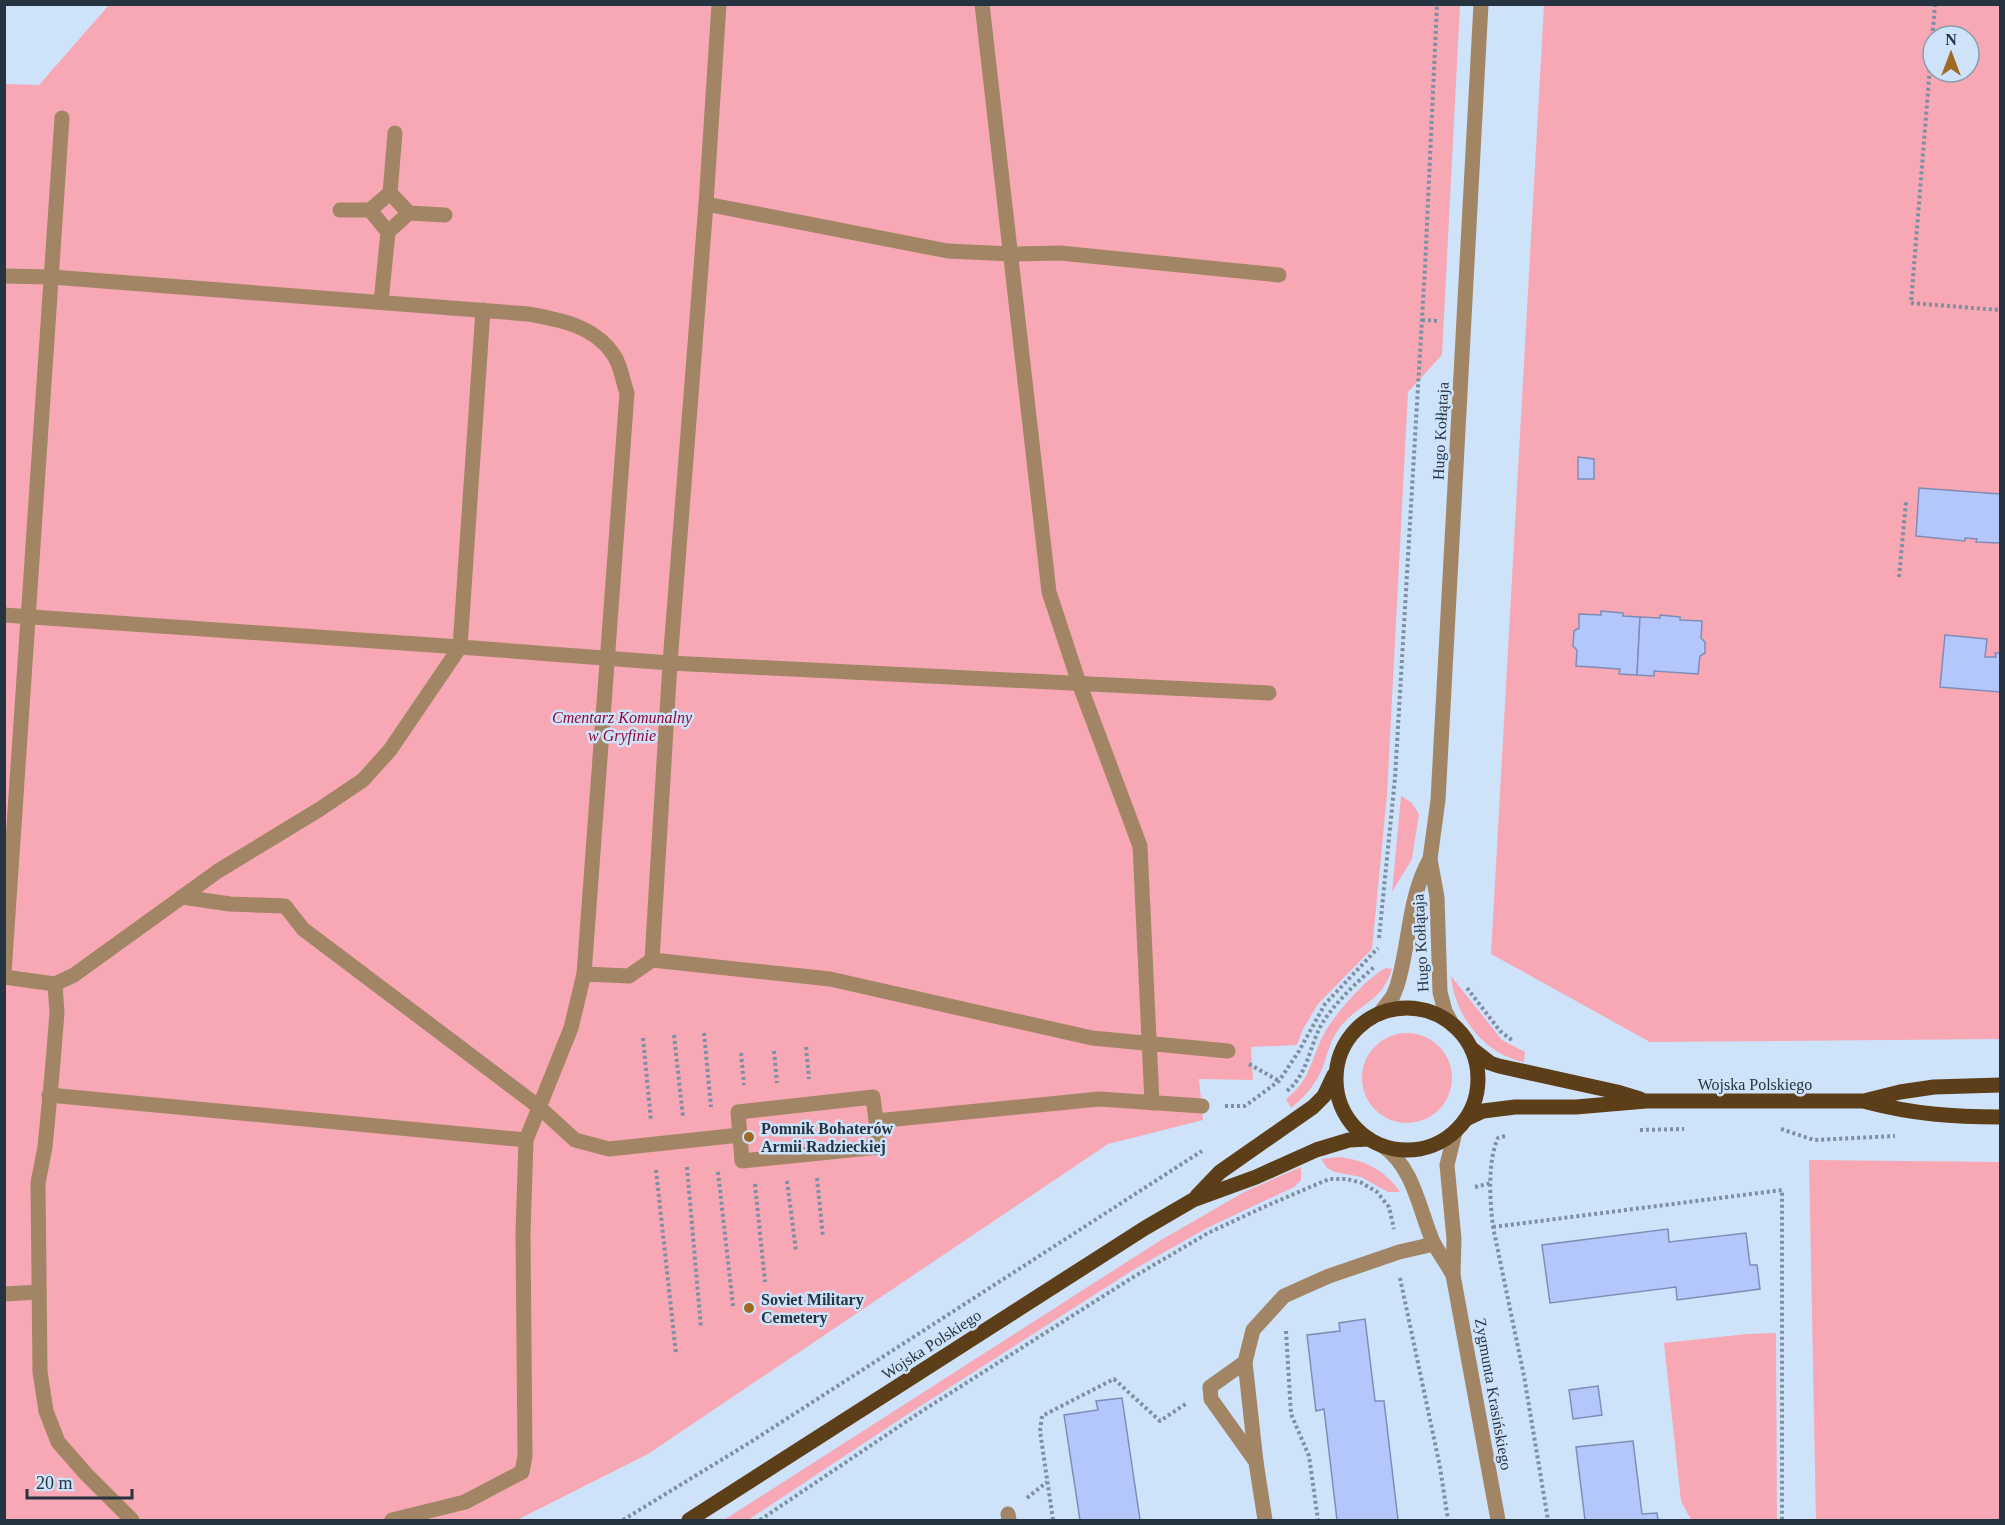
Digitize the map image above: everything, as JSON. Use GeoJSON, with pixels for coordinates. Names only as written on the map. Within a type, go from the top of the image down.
{"type":"FeatureCollection","features":[{"type":"Feature","properties":{"kind":"main road"},"geometry":{"type":"LineString","coordinates":[[1398,1008],[1416,1008],[1435,1012],[1451,1022],[1472,1049],[1478,1066],[1479,1083],[1475,1102],[1466,1119],[1455,1132],[1440,1142],[1424,1148],[1404,1150],[1383,1146],[1355,1128],[1344,1113],[1337,1093],[1336,1072],[1340,1053],[1349,1036],[1363,1022],[1380,1012],[1398,1008]]}},
{"type":"Feature","properties":{"kind":"main road","name":"Wojska Polskiego"},"geometry":{"type":"LineString","coordinates":[[1472,1049],[1490,1063],[1499,1066],[1617,1092],[1646,1101]]}},
{"type":"Feature","properties":{"kind":"main road","name":"Wojska Polskiego"},"geometry":{"type":"LineString","coordinates":[[1193,1200],[1220,1172],[1313,1107],[1324,1096],[1336,1072]]}},
{"type":"Feature","properties":{"kind":"main road","name":"Wojska Polskiego"},"geometry":{"type":"LineString","coordinates":[[1466,1119],[1483,1111],[1499,1108],[1576,1107],[1646,1101],[1864,1101],[1934,1087],[2001,1085]]}},
{"type":"Feature","properties":{"kind":"main road","name":"Wojska Polskiego"},"geometry":{"type":"LineString","coordinates":[[1864,1101],[1902,1111],[1934,1115],[2001,1117]]}},
{"type":"Feature","properties":{"kind":"main road","name":"Wojska Polskiego"},"geometry":{"type":"LineString","coordinates":[[689,1521],[1145,1228],[1193,1200],[1256,1177],[1316,1150],[1349,1140],[1369,1139]]}},
{"type":"Feature","properties":{"kind":"street"},"geometry":{"type":"LineString","coordinates":[[652,960],[670,663],[706,204],[719,4]]}},
{"type":"Feature","properties":{"kind":"street"},"geometry":{"type":"LineString","coordinates":[[982,4],[1049,592],[1079,683],[1140,846],[1152,1103]]}},
{"type":"Feature","properties":{"kind":"street","name":"Hugo Kołłątaja"},"geometry":{"type":"LineString","coordinates":[[1451,1022],[1443,1004],[1438,970],[1437,897],[1430,859],[1438,800],[1481,4]]}},
{"type":"Feature","properties":{"kind":"street"},"geometry":{"type":"LineString","coordinates":[[62,118],[4,975],[55,984],[74,975],[218,871],[363,780],[390,750],[460,647],[483,310]]}},
{"type":"Feature","properties":{"kind":"street"},"geometry":{"type":"LineString","coordinates":[[340,210],[370,210],[390,193],[395,133]]}},
{"type":"Feature","properties":{"kind":"street"},"geometry":{"type":"LineString","coordinates":[[390,193],[409,213],[445,215]]}},
{"type":"Feature","properties":{"kind":"street"},"geometry":{"type":"LineString","coordinates":[[706,204],[948,251],[1011,254],[1060,253],[1279,275]]}},
{"type":"Feature","properties":{"kind":"street"},"geometry":{"type":"LineString","coordinates":[[370,210],[388,232]]}},
{"type":"Feature","properties":{"kind":"street"},"geometry":{"type":"LineString","coordinates":[[381,302],[388,232],[409,213]]}},
{"type":"Feature","properties":{"kind":"street"},"geometry":{"type":"LineString","coordinates":[[4,276],[52,277],[483,310],[528,314],[567,321],[597,336],[616,358],[627,393],[584,974],[572,1028],[526,1140],[523,1233],[525,1456],[522,1472],[465,1502],[392,1521]]}},
{"type":"Feature","properties":{"kind":"street"},"geometry":{"type":"LineString","coordinates":[[4,615],[670,663],[1269,693]]}},
{"type":"Feature","properties":{"kind":"street","name":"Hugo Kołłątaja"},"geometry":{"type":"LineString","coordinates":[[1380,1012],[1393,996],[1403,965],[1415,897],[1424,869],[1430,859]]}},
{"type":"Feature","properties":{"kind":"street"},"geometry":{"type":"LineString","coordinates":[[182,897],[230,904],[285,906],[303,929],[539,1107],[575,1140],[609,1149],[740,1135]]}},
{"type":"Feature","properties":{"kind":"street"},"geometry":{"type":"LineString","coordinates":[[584,974],[629,976],[652,960],[830,979],[1092,1038],[1227,1052]]}},
{"type":"Feature","properties":{"kind":"street"},"geometry":{"type":"LineString","coordinates":[[55,984],[57,1013],[45,1147],[38,1184],[40,1372],[46,1411],[58,1442],[132,1521]]}},
{"type":"Feature","properties":{"kind":"street"},"geometry":{"type":"LineString","coordinates":[[49,1095],[526,1140]]}},
{"type":"Feature","properties":{"kind":"street"},"geometry":{"type":"LineString","coordinates":[[873,1097],[876,1121],[879,1147],[742,1161],[738,1112],[873,1097]]}},
{"type":"Feature","properties":{"kind":"street"},"geometry":{"type":"LineString","coordinates":[[876,1121],[1099,1099],[1202,1106]]}},
{"type":"Feature","properties":{"kind":"street","name":"Zygmunta Krasińskiego"},"geometry":{"type":"LineString","coordinates":[[1455,1132],[1448,1165],[1454,1239],[1453,1275],[1498,1521]]}},
{"type":"Feature","properties":{"kind":"street","name":"Zygmunta Krasińskiego"},"geometry":{"type":"LineString","coordinates":[[1383,1146],[1394,1154],[1407,1175],[1434,1244],[1453,1275]]}},
{"type":"Feature","properties":{"kind":"street"},"geometry":{"type":"LineString","coordinates":[[1264,1521],[1245,1362],[1253,1330],[1284,1296],[1329,1276],[1399,1252],[1434,1244]]}},
{"type":"Feature","properties":{"kind":"street"},"geometry":{"type":"LineString","coordinates":[[4,1294],[39,1292]]}},
{"type":"Feature","properties":{"kind":"street"},"geometry":{"type":"LineString","coordinates":[[1245,1362],[1210,1387],[1211,1399],[1256,1462]]}},
{"type":"Feature","properties":{"kind":"path"},"geometry":{"type":"LineString","coordinates":[[1245,1106],[1280,1081],[1325,1004],[1377,950],[1396,766],[1425,268],[1437,4]]}},
{"type":"Feature","properties":{"kind":"path"},"geometry":{"type":"LineString","coordinates":[[1935,4],[1911,303],[2001,310]]}},
{"type":"Feature","properties":{"kind":"path"},"geometry":{"type":"LineString","coordinates":[[1899,577],[1906,502]]}},
{"type":"Feature","properties":{"kind":"path"},"geometry":{"type":"LineString","coordinates":[[1281,1096],[1300,1078],[1324,1021],[1360,979],[1384,961],[1403,965]]}},
{"type":"Feature","properties":{"kind":"path"},"geometry":{"type":"LineString","coordinates":[[1438,970],[1460,972],[1465,985],[1500,1030],[1517,1043]]}},
{"type":"Feature","properties":{"kind":"path"},"geometry":{"type":"LineString","coordinates":[[674,1035],[702,1328]]}},
{"type":"Feature","properties":{"kind":"path"},"geometry":{"type":"LineString","coordinates":[[643,1038],[676,1354]]}},
{"type":"Feature","properties":{"kind":"path"},"geometry":{"type":"LineString","coordinates":[[1227,1052],[1280,1081]]}},
{"type":"Feature","properties":{"kind":"path"},"geometry":{"type":"LineString","coordinates":[[741,1053],[747,1111]]}},
{"type":"Feature","properties":{"kind":"path"},"geometry":{"type":"LineString","coordinates":[[1633,1130],[1692,1129]]}},
{"type":"Feature","properties":{"kind":"path"},"geometry":{"type":"LineString","coordinates":[[1773,1129],[1785,1129],[1814,1140],[1896,1136]]}},
{"type":"Feature","properties":{"kind":"path"},"geometry":{"type":"LineString","coordinates":[[1512,1133],[1498,1138],[1493,1149],[1490,1203],[1524,1376],[1548,1521]]}},
{"type":"Feature","properties":{"kind":"path"},"geometry":{"type":"LineString","coordinates":[[623,1521],[749,1443],[1209,1146]]}},
{"type":"Feature","properties":{"kind":"path"},"geometry":{"type":"LineString","coordinates":[[814,1154],[823,1237]]}},
{"type":"Feature","properties":{"kind":"path"},"geometry":{"type":"LineString","coordinates":[[783,1157],[796,1251]]}},
{"type":"Feature","properties":{"kind":"path"},"geometry":{"type":"LineString","coordinates":[[753,1160],[765,1282]]}},
{"type":"Feature","properties":{"kind":"path"},"geometry":{"type":"LineString","coordinates":[[760,1521],[922,1411],[1135,1276],[1208,1233],[1307,1188],[1329,1179],[1347,1179],[1362,1183],[1377,1192],[1389,1207],[1399,1252]]}},
{"type":"Feature","properties":{"kind":"path"},"geometry":{"type":"LineString","coordinates":[[1493,1227],[1782,1190],[1782,1521]]}},
{"type":"Feature","properties":{"kind":"path"},"geometry":{"type":"LineString","coordinates":[[1391,1277],[1399,1276],[1440,1467],[1448,1521]]}},
{"type":"Feature","properties":{"kind":"path"},"geometry":{"type":"LineString","coordinates":[[1286,1326],[1291,1414],[1309,1456],[1318,1521]]}},
{"type":"Feature","properties":{"kind":"path"},"geometry":{"type":"LineString","coordinates":[[1053,1521],[1040,1431],[1042,1416],[1114,1379],[1160,1421],[1210,1387]]}},
{"type":"Feature","properties":{"kind":"green space","name":"Cmentarz Komunalny w Gryfinie"},"geometry":{"type":"Polygon","coordinates":[[[109,5],[1460,5],[1442,355],[1408,392],[1387,795],[1372,949],[1318,1004],[1303,1029],[1297,1045],[1251,1047],[1253,1080],[1199,1079],[1203,1120],[1108,1144],[648,1454],[517,1520],[5,1520],[5,84],[39,85],[109,5]]]}},
{"type":"Feature","properties":{"kind":"green space"},"geometry":{"type":"Polygon","coordinates":[[[1544,5],[2000,5],[2000,1039],[1650,1042],[1491,954],[1544,5]]]}},
{"type":"Feature","properties":{"kind":"green space"},"geometry":{"type":"Polygon","coordinates":[[[1401,796],[1411,802],[1419,814],[1412,859],[1392,892],[1401,796]]]}},
{"type":"Feature","properties":{"kind":"green space"},"geometry":{"type":"Polygon","coordinates":[[[1386,968],[1392,969],[1382,989],[1348,1018],[1337,1031],[1316,1080],[1291,1108],[1286,1099],[1305,1077],[1327,1028],[1361,988],[1386,968]]]}},
{"type":"Feature","properties":{"kind":"green space"},"geometry":{"type":"Polygon","coordinates":[[[1451,976],[1502,1040],[1525,1052],[1524,1062],[1496,1051],[1474,1031],[1458,1005],[1451,976]]]}},
{"type":"Feature","properties":{"kind":"green space"},"geometry":{"type":"Polygon","coordinates":[[[1407,1033],[1424,1037],[1439,1046],[1448,1061],[1452,1078],[1448,1095],[1439,1110],[1424,1119],[1407,1123],[1390,1119],[1375,1110],[1366,1095],[1362,1078],[1366,1061],[1375,1046],[1390,1037],[1407,1033]]]}},
{"type":"Feature","properties":{"kind":"green space"},"geometry":{"type":"Polygon","coordinates":[[[1339,1157],[1374,1167],[1400,1192],[1388,1192],[1361,1177],[1335,1172],[1327,1168],[1321,1159],[1339,1157]]]}},
{"type":"Feature","properties":{"kind":"green space"},"geometry":{"type":"Polygon","coordinates":[[[1809,1160],[2000,1162],[2000,1520],[1816,1520],[1809,1160]]]}},
{"type":"Feature","properties":{"kind":"green space"},"geometry":{"type":"Polygon","coordinates":[[[1301,1167],[1301,1180],[1294,1187],[1207,1228],[1133,1270],[748,1520],[724,1520],[1161,1240],[1246,1191],[1301,1167]]]}},
{"type":"Feature","properties":{"kind":"green space"},"geometry":{"type":"Polygon","coordinates":[[[1776,1333],[1777,1520],[1691,1520],[1681,1501],[1664,1343],[1776,1333]]]}},
{"type":"Feature","properties":{"kind":"building"},"geometry":{"type":"Polygon","coordinates":[[[1578,457],[1594,459],[1594,479],[1578,479],[1578,457]]]}},
{"type":"Feature","properties":{"kind":"building"},"geometry":{"type":"Polygon","coordinates":[[[1919,488],[2000,494],[2000,543],[1976,542],[1977,539],[1965,538],[1965,541],[1916,536],[1919,488]]]}},
{"type":"Feature","properties":{"kind":"building"},"geometry":{"type":"Polygon","coordinates":[[[1601,611],[1640,617],[1637,675],[1619,674],[1620,669],[1576,666],[1577,650],[1573,646],[1574,631],[1579,628],[1579,614],[1601,615],[1601,611]]]}},
{"type":"Feature","properties":{"kind":"building"},"geometry":{"type":"Polygon","coordinates":[[[1660,615],[1680,617],[1680,620],[1702,621],[1701,638],[1705,642],[1705,653],[1700,656],[1698,674],[1654,671],[1654,676],[1637,675],[1640,617],[1660,618],[1660,615]]]}},
{"type":"Feature","properties":{"kind":"building"},"geometry":{"type":"Polygon","coordinates":[[[1945,635],[1987,639],[1985,657],[1996,657],[1995,653],[2000,653],[2000,692],[1940,687],[1945,635]]]}},
{"type":"Feature","properties":{"kind":"building"},"geometry":{"type":"Polygon","coordinates":[[[1668,1229],[1669,1242],[1746,1233],[1750,1265],[1757,1265],[1760,1289],[1677,1300],[1676,1287],[1550,1303],[1542,1245],[1668,1229]]]}},
{"type":"Feature","properties":{"kind":"building"},"geometry":{"type":"Polygon","coordinates":[[[1365,1319],[1375,1401],[1384,1401],[1398,1520],[1337,1520],[1324,1409],[1316,1411],[1307,1335],[1340,1331],[1339,1323],[1365,1319]]]}},
{"type":"Feature","properties":{"kind":"building"},"geometry":{"type":"Polygon","coordinates":[[[1598,1386],[1602,1415],[1573,1419],[1569,1390],[1598,1386]]]}},
{"type":"Feature","properties":{"kind":"building"},"geometry":{"type":"Polygon","coordinates":[[[1122,1398],[1140,1520],[1080,1520],[1064,1415],[1098,1410],[1096,1401],[1122,1398]]]}},
{"type":"Feature","properties":{"kind":"building"},"geometry":{"type":"Polygon","coordinates":[[[1633,1441],[1642,1514],[1657,1513],[1658,1520],[1585,1520],[1576,1447],[1633,1441]]]}},
{"type":"Feature","properties":{"kind":"place","name":"Pomnik Bohaterów Armii Radzieckiej"},"geometry":{"type":"Point","coordinates":[749,1137]}},
{"type":"Feature","properties":{"kind":"place","name":"Soviet Military Cemetery"},"geometry":{"type":"Point","coordinates":[749,1308]}}]}
